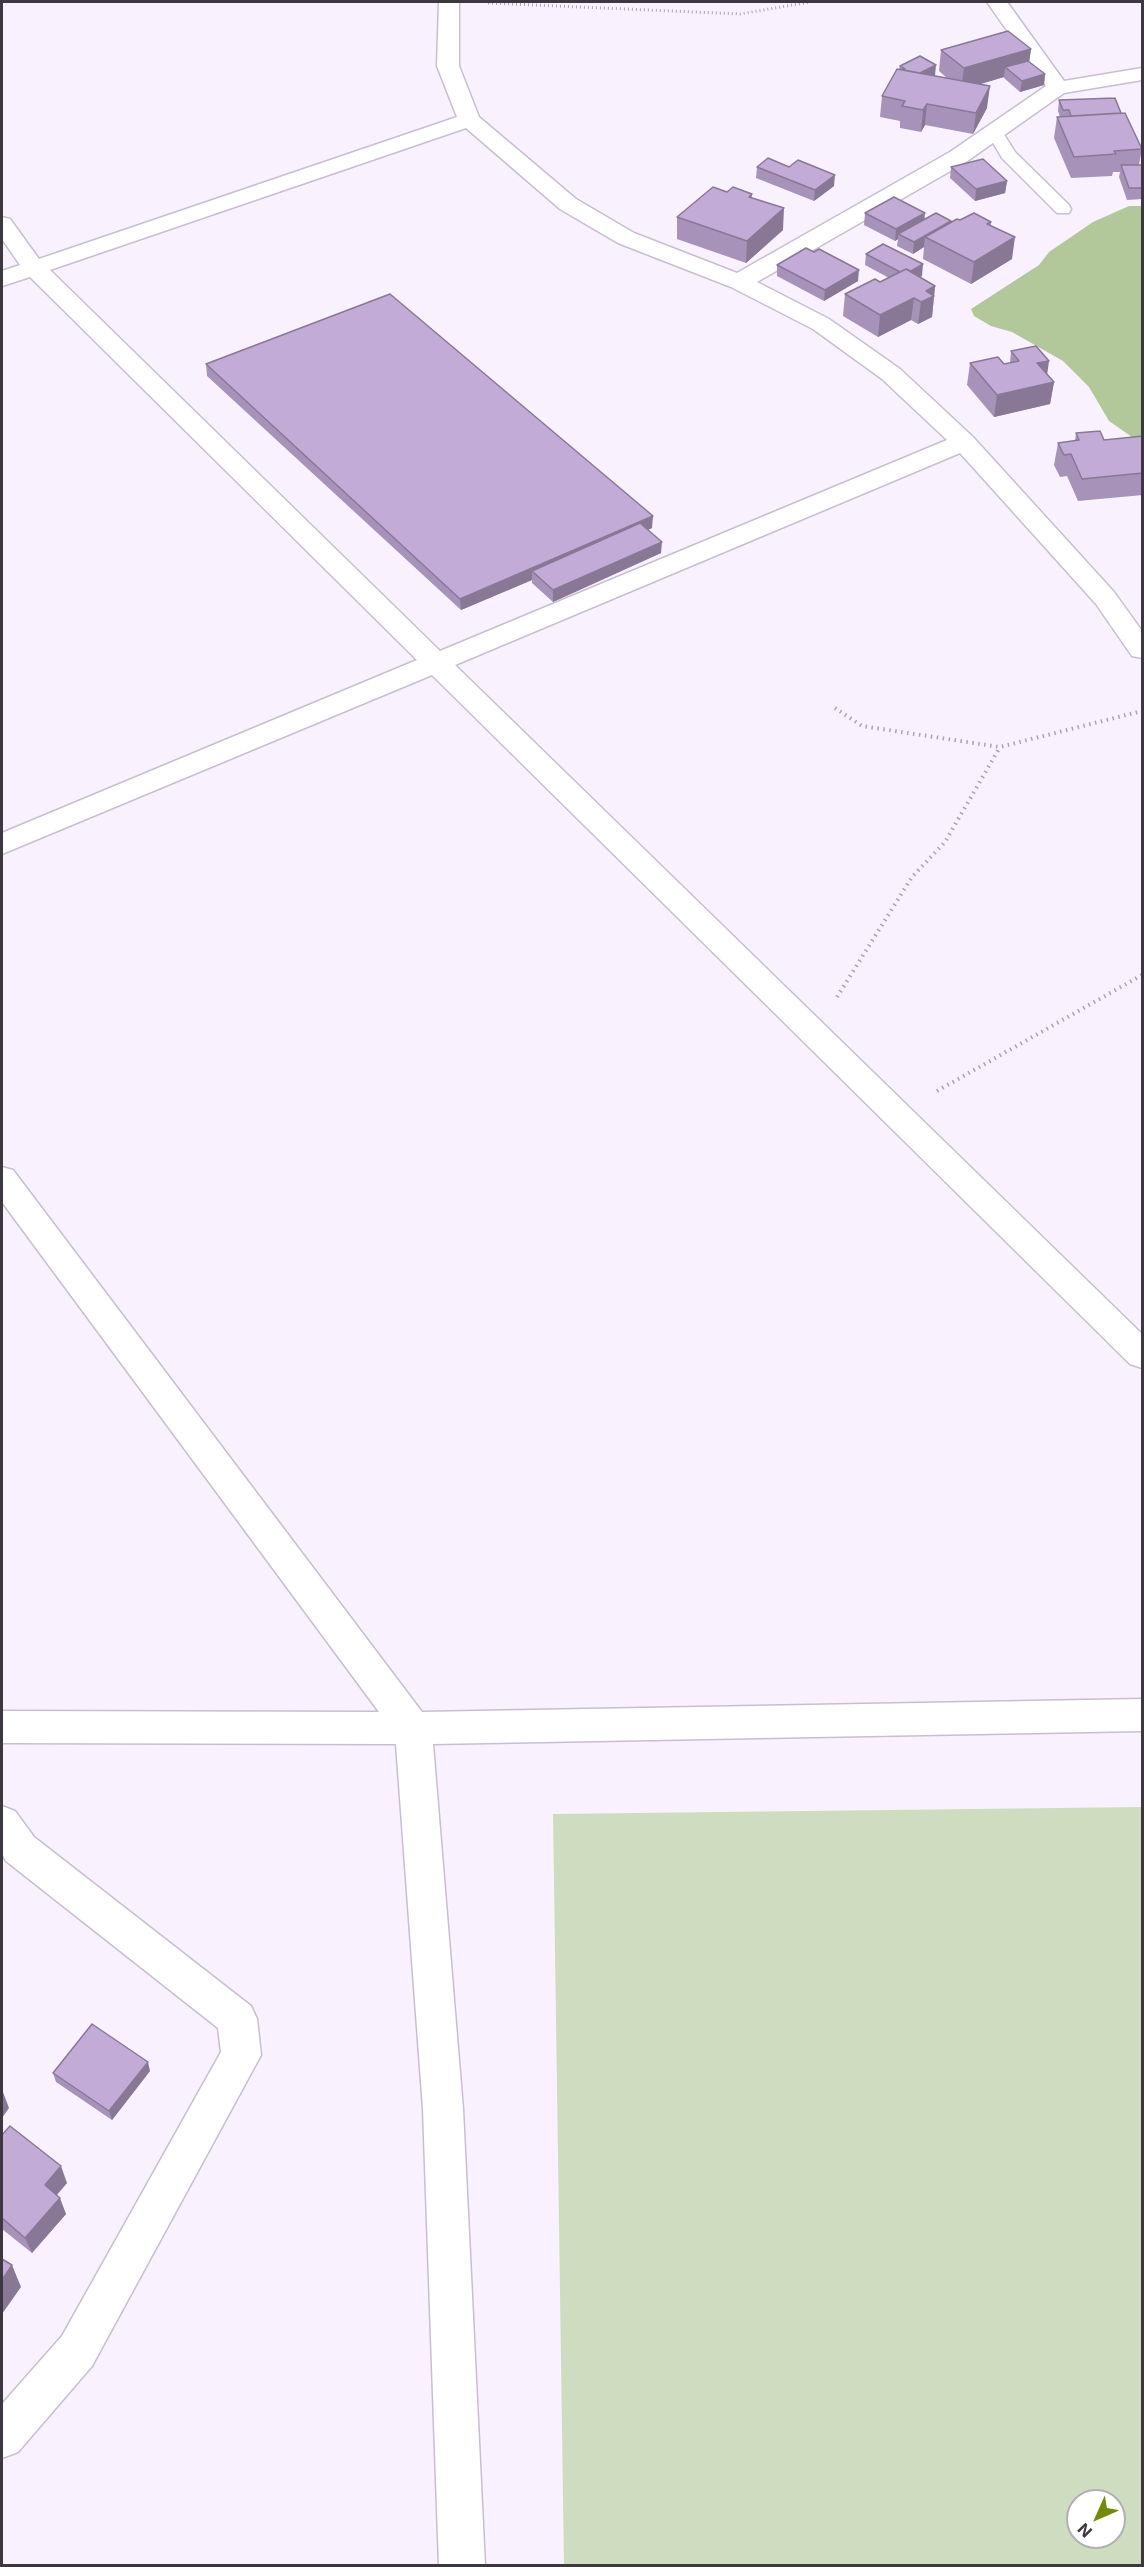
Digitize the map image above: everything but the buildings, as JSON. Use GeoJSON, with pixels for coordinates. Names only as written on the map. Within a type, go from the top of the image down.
{"type":"FeatureCollection","features":[{"type":"Feature","properties":{"kind":"street"},"geometry":{"type":"LineString","coordinates":[[449,2],[448,66],[469,120],[568,204],[626,238],[739,282],[821,324],[891,374],[964,442],[1105,598],[1143,650]]}},
{"type":"Feature","properties":{"kind":"street"},"geometry":{"type":"LineString","coordinates":[[997,2],[1058,88]]}},
{"type":"Feature","properties":{"kind":"street"},"geometry":{"type":"LineString","coordinates":[[739,282],[958,157],[1058,88],[1143,74]]}},
{"type":"Feature","properties":{"kind":"street"},"geometry":{"type":"LineString","coordinates":[[2,279],[469,120]]}},
{"type":"Feature","properties":{"kind":"street"},"geometry":{"type":"LineString","coordinates":[[2,224],[34,267],[1143,1354]]}},
{"type":"Feature","properties":{"kind":"street"},"geometry":{"type":"LineString","coordinates":[[2,844],[964,442]]}},
{"type":"Feature","properties":{"kind":"street"},"geometry":{"type":"LineString","coordinates":[[2,1179],[413,1728],[443,2109],[462,2565]]}},
{"type":"Feature","properties":{"kind":"street"},"geometry":{"type":"LineString","coordinates":[[2,1727],[413,1728],[1143,1715]]}},
{"type":"Feature","properties":{"kind":"street"},"geometry":{"type":"LineString","coordinates":[[2,1823],[20,1849],[237,2019],[241,2055],[77,2351],[2,2436]]}},
{"type":"Feature","properties":{"kind":"lane"},"geometry":{"type":"LineString","coordinates":[[994,131],[1008,155],[1063,209]]}},
{"type":"Feature","properties":{"kind":"path"},"geometry":{"type":"LineString","coordinates":[[478,3],[740,14],[810,2]]}},
{"type":"Feature","properties":{"kind":"path"},"geometry":{"type":"LineString","coordinates":[[835,708],[862,726],[1000,747],[1143,711]]}},
{"type":"Feature","properties":{"kind":"path"},"geometry":{"type":"LineString","coordinates":[[815,1034],[912,877],[945,842],[1000,747]]}},
{"type":"Feature","properties":{"kind":"path"},"geometry":{"type":"LineString","coordinates":[[896,1114],[1143,975]]}},
{"type":"Feature","properties":{"kind":"green space"},"geometry":{"type":"Polygon","coordinates":[[[1129,206],[1142,206],[1142,444],[1109,421],[1089,387],[1063,361],[1012,332],[991,326],[974,316],[971,309],[1039,265],[1049,252],[1093,222],[1129,206]]]}},
{"type":"Feature","properties":{"kind":"green space"},"geometry":{"type":"Polygon","coordinates":[[[1142,1807],[1142,2565],[564,2565],[553,1814],[1142,1807]]]}}]}
